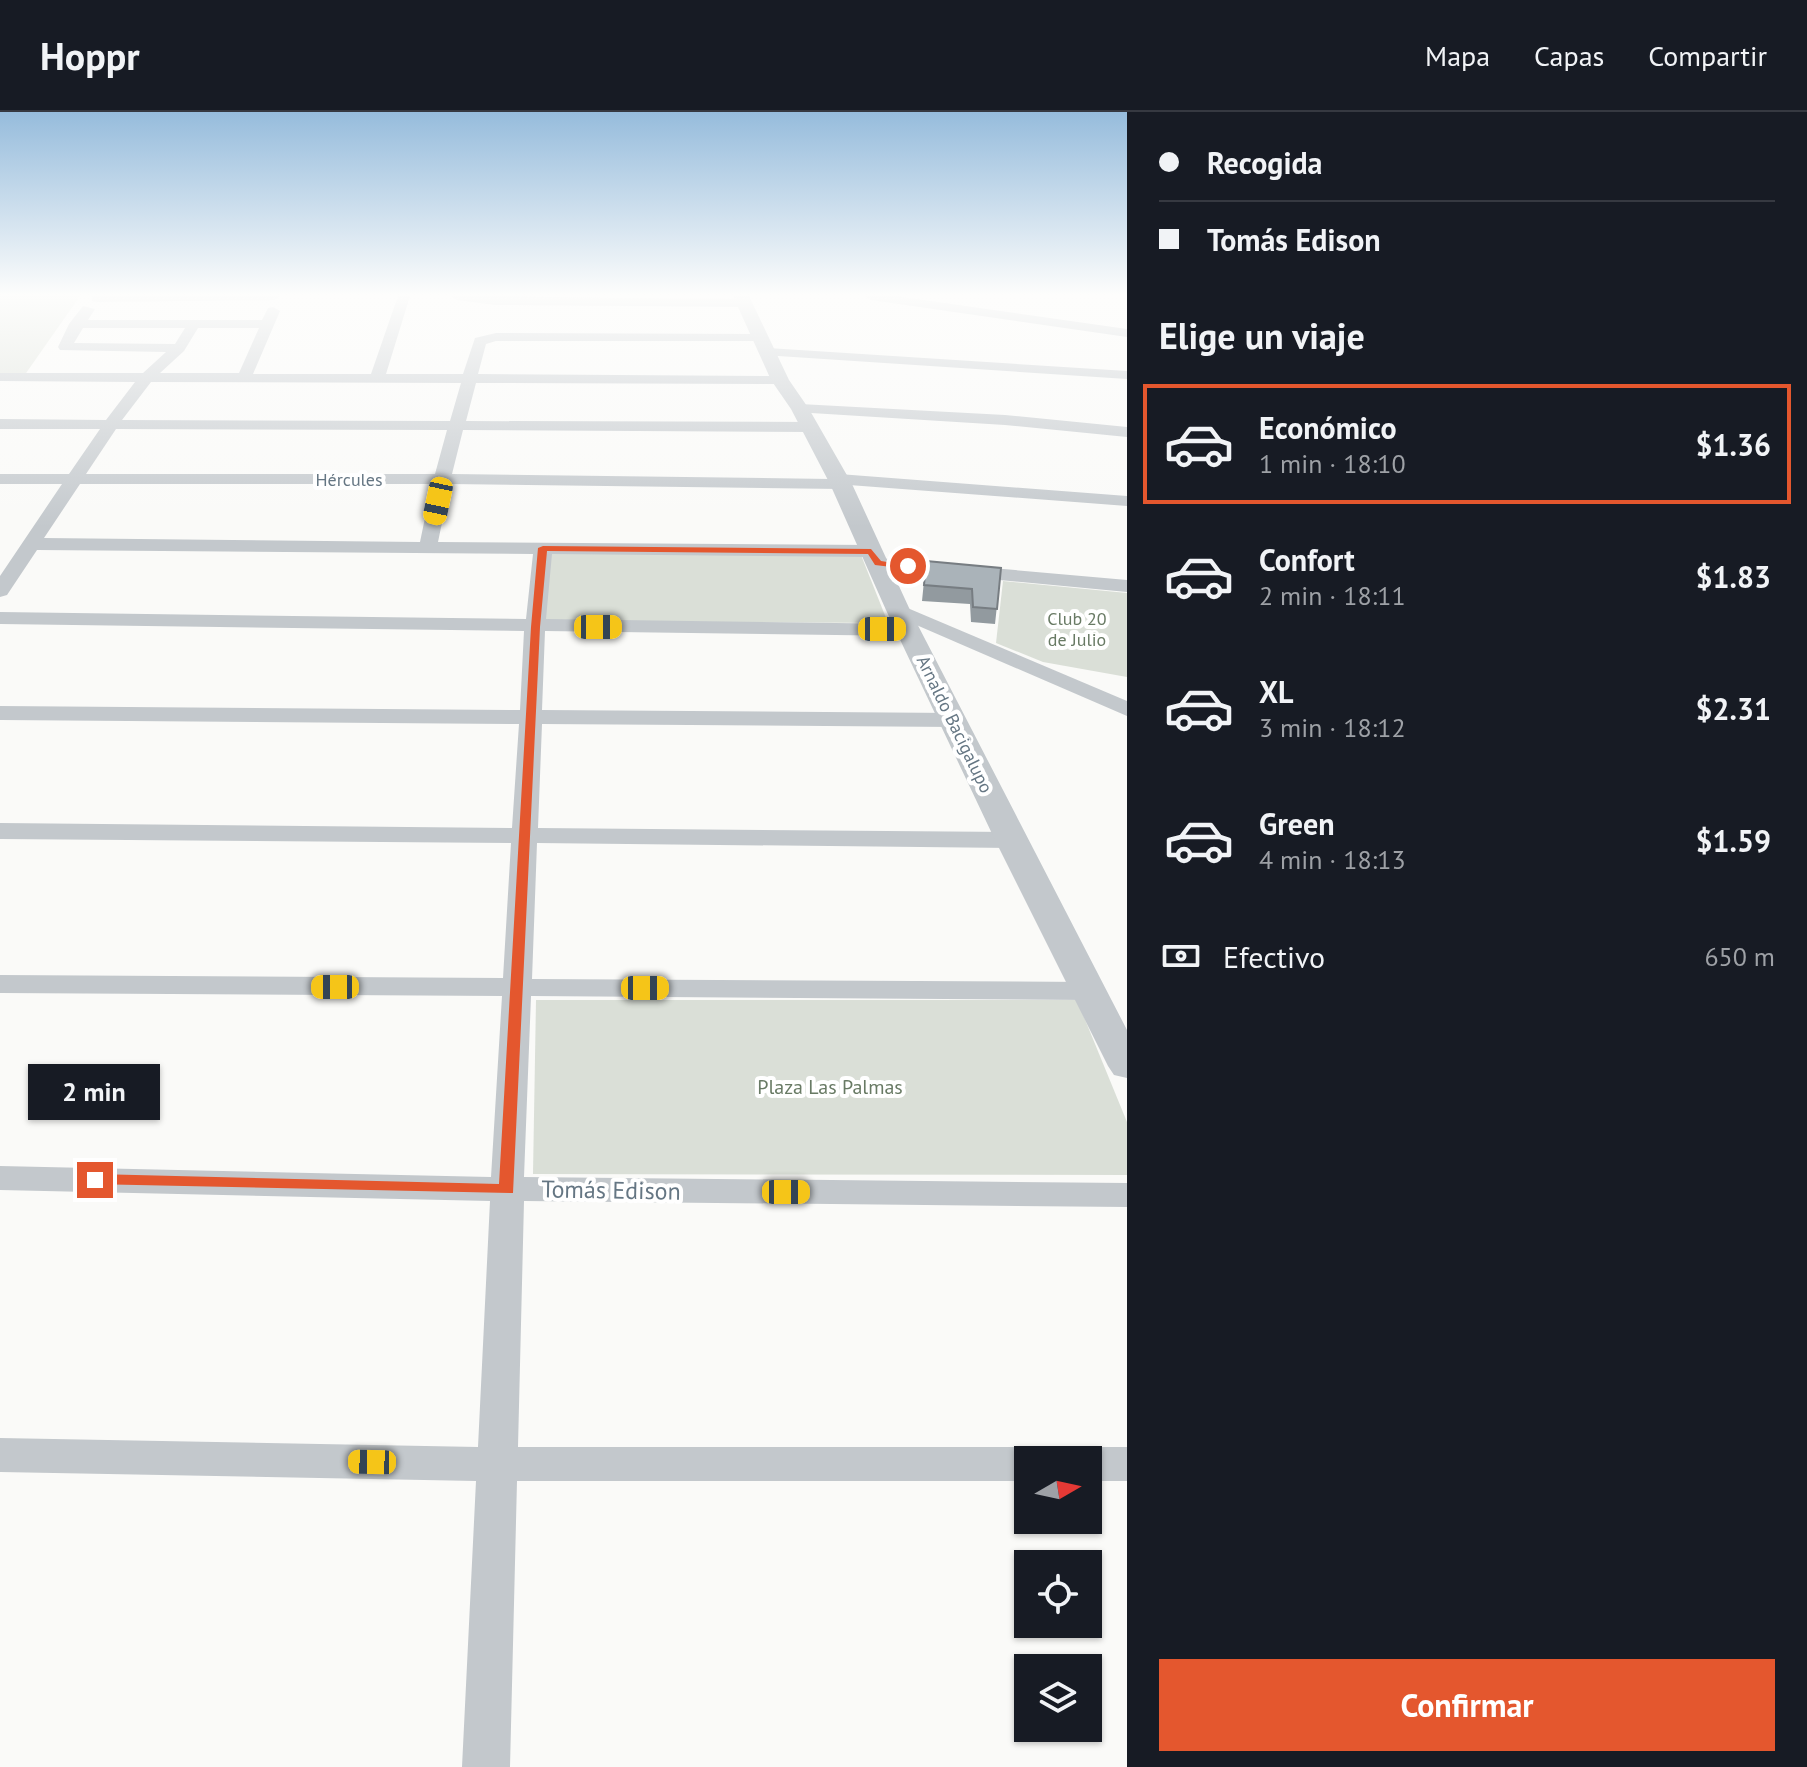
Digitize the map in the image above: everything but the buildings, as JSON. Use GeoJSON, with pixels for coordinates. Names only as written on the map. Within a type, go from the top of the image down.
{"type":"FeatureCollection","features":[{"type":"Feature","properties":{"kind":"street"},"geometry":{"type":"LineString","coordinates":[[0,591],[111,424],[151,373]]}},
{"type":"Feature","properties":{"kind":"street"},"geometry":{"type":"LineString","coordinates":[[244,378],[246,373]]}},
{"type":"Feature","properties":{"kind":"street"},"geometry":{"type":"LineString","coordinates":[[377,378],[379,373]]}},
{"type":"Feature","properties":{"kind":"street"},"geometry":{"type":"LineString","coordinates":[[428,546],[442,479],[472,373]]}},
{"type":"Feature","properties":{"kind":"street","name":"Arnaldo Bacigalupo"},"geometry":{"type":"LineString","coordinates":[[777,373],[840,482],[903,620],[1011,840],[1088,991],[1123,1049]]}},
{"type":"Feature","properties":{"kind":"street"},"geometry":{"type":"LineString","coordinates":[[1106,373],[1127,375]]}},
{"type":"Feature","properties":{"kind":"street"},"geometry":{"type":"LineString","coordinates":[[0,377],[780,380]]}},
{"type":"Feature","properties":{"kind":"street"},"geometry":{"type":"LineString","coordinates":[[0,424],[458,426],[805,418],[993,419],[1127,432]]}},
{"type":"Feature","properties":{"kind":"street","name":"Hércules"},"geometry":{"type":"LineString","coordinates":[[0,479],[840,482],[1127,501]]}},
{"type":"Feature","properties":{"kind":"street"},"geometry":{"type":"LineString","coordinates":[[31,544],[428,546],[874,557],[1127,586]]}},
{"type":"Feature","properties":{"kind":"street"},"geometry":{"type":"LineString","coordinates":[[486,1767],[507,1189],[535,627],[543,548]]}},
{"type":"Feature","properties":{"kind":"street"},"geometry":{"type":"LineString","coordinates":[[0,618],[535,627],[903,620],[1127,709]]}},
{"type":"Feature","properties":{"kind":"street"},"geometry":{"type":"LineString","coordinates":[[0,713],[954,720]]}},
{"type":"Feature","properties":{"kind":"street"},"geometry":{"type":"LineString","coordinates":[[0,831],[1011,840]]}},
{"type":"Feature","properties":{"kind":"street"},"geometry":{"type":"LineString","coordinates":[[0,984],[1088,991]]}},
{"type":"Feature","properties":{"kind":"street","name":"Tomás Edison"},"geometry":{"type":"LineString","coordinates":[[0,1178],[507,1189],[1127,1195]]}},
{"type":"Feature","properties":{"kind":"street"},"geometry":{"type":"LineString","coordinates":[[0,1455],[496,1464],[1014,1464]]}},
{"type":"Feature","properties":{"kind":"street"},"geometry":{"type":"LineString","coordinates":[[1102,1464],[1127,1464]]}},
{"type":"Feature","properties":{"kind":"green space"},"geometry":{"type":"Polygon","coordinates":[[[0,373],[26,373],[24,376],[0,376],[0,373]]]}},
{"type":"Feature","properties":{"kind":"green space"},"geometry":{"type":"Polygon","coordinates":[[[551,552],[861,555],[888,623],[544,621],[551,552]]]}},
{"type":"Feature","properties":{"kind":"green space","name":"Club 20 de Julio"},"geometry":{"type":"Polygon","coordinates":[[[1003,581],[1127,593],[1127,677],[1043,662],[996,643],[1003,581]]]}},
{"type":"Feature","properties":{"kind":"green space","name":"Plaza Las Palmas"},"geometry":{"type":"Polygon","coordinates":[[[536,1000],[1077,1000],[1127,1122],[1127,1175],[533,1174],[536,1000]]]}},
{"type":"Feature","properties":{"kind":"route"},"geometry":{"type":"LineString","coordinates":[[95,1180],[507,1189],[535,627],[543,548],[871,551],[878,564],[908,566]]}}]}
